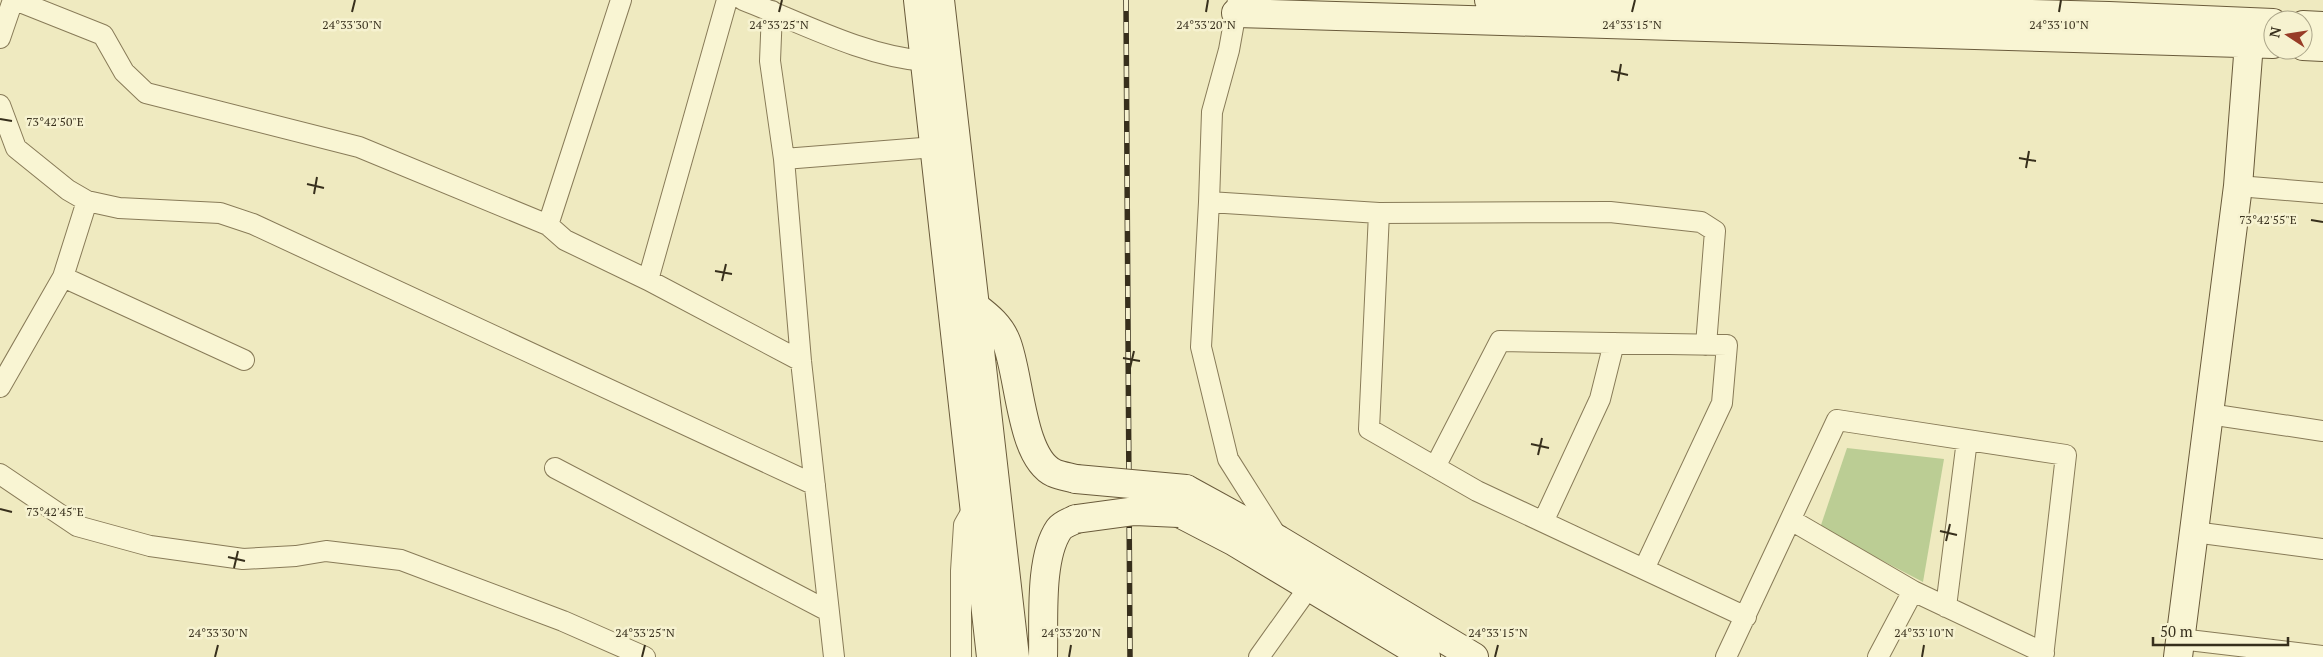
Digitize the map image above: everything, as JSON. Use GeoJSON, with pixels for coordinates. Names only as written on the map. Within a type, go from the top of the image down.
{"type":"FeatureCollection","features":[{"type":"Feature","properties":{"kind":"street"},"geometry":{"type":"LineString","coordinates":[[0,38],[14,0],[103,35],[124,72],[146,93],[359,147],[548,224],[565,240],[648,280],[800,361]]}},
{"type":"Feature","properties":{"kind":"street"},"geometry":{"type":"LineString","coordinates":[[548,224],[621,0]]}},
{"type":"Feature","properties":{"kind":"street"},"geometry":{"type":"LineString","coordinates":[[648,280],[727,0]]}},
{"type":"Feature","properties":{"kind":"street"},"geometry":{"type":"LineString","coordinates":[[742,0],[860,47],[904,59],[925,60]]}},
{"type":"Feature","properties":{"kind":"street"},"geometry":{"type":"LineString","coordinates":[[918,0],[991,657]]}},
{"type":"Feature","properties":{"kind":"street"},"geometry":{"type":"LineString","coordinates":[[940,0],[1015,657]]}},
{"type":"Feature","properties":{"kind":"street"},"geometry":{"type":"LineString","coordinates":[[1489,0],[2109,16],[2263,23]]}},
{"type":"Feature","properties":{"kind":"street"},"geometry":{"type":"LineString","coordinates":[[1279,540],[1228,460],[1201,347],[1212,112],[1230,50],[1237,6],[2261,44],[2238,186],[2179,648],[2323,656]]}},
{"type":"Feature","properties":{"kind":"street"},"geometry":{"type":"LineString","coordinates":[[772,11],[770,61],[784,159],[800,361],[834,657]]}},
{"type":"Feature","properties":{"kind":"street"},"geometry":{"type":"LineString","coordinates":[[0,106],[16,148],[68,190],[87,201],[119,208],[220,213],[253,224],[815,485]]}},
{"type":"Feature","properties":{"kind":"street"},"geometry":{"type":"LineString","coordinates":[[784,159],[935,148]]}},
{"type":"Feature","properties":{"kind":"street"},"geometry":{"type":"LineString","coordinates":[[2238,186],[2323,193]]}},
{"type":"Feature","properties":{"kind":"street"},"geometry":{"type":"LineString","coordinates":[[0,387],[63,277],[87,201]]}},
{"type":"Feature","properties":{"kind":"street"},"geometry":{"type":"LineString","coordinates":[[1209,202],[1379,213],[1610,212],[1701,222],[1715,231],[1706,345]]}},
{"type":"Feature","properties":{"kind":"street"},"geometry":{"type":"LineString","coordinates":[[1379,213],[1369,429],[1477,491],[1746,617]]}},
{"type":"Feature","properties":{"kind":"street"},"geometry":{"type":"LineString","coordinates":[[63,277],[244,360]]}},
{"type":"Feature","properties":{"kind":"street"},"geometry":{"type":"LineString","coordinates":[[976,307],[994,320],[1006,340],[1014,362],[1032,446],[1040,461],[1053,473],[1182,501],[1279,540],[1474,657]]}},
{"type":"Feature","properties":{"kind":"street"},"geometry":{"type":"LineString","coordinates":[[1435,467],[1500,341],[1727,345],[1722,403],[1644,569]]}},
{"type":"Feature","properties":{"kind":"street"},"geometry":{"type":"LineString","coordinates":[[1543,522],[1600,399],[1614,343]]}},
{"type":"Feature","properties":{"kind":"street"},"geometry":{"type":"LineString","coordinates":[[2209,414],[2323,431]]}},
{"type":"Feature","properties":{"kind":"street"},"geometry":{"type":"LineString","coordinates":[[1726,657],[1837,420],[2066,455],[2043,655],[1913,591],[1791,520]]}},
{"type":"Feature","properties":{"kind":"street"},"geometry":{"type":"LineString","coordinates":[[1946,607],[1967,440]]}},
{"type":"Feature","properties":{"kind":"street"},"geometry":{"type":"LineString","coordinates":[[555,468],[828,611]]}},
{"type":"Feature","properties":{"kind":"street"},"geometry":{"type":"LineString","coordinates":[[0,474],[77,526],[150,546],[243,559],[296,556],[326,551],[401,560],[564,621],[645,657]]}},
{"type":"Feature","properties":{"kind":"street"},"geometry":{"type":"LineString","coordinates":[[1042,657],[1046,574],[1052,541],[1061,526],[1076,519],[1182,501],[1233,541],[1426,657]]}},
{"type":"Feature","properties":{"kind":"street"},"geometry":{"type":"LineString","coordinates":[[961,657],[961,571],[964,524],[975,505]]}},
{"type":"Feature","properties":{"kind":"street"},"geometry":{"type":"LineString","coordinates":[[2194,532],[2323,549]]}},
{"type":"Feature","properties":{"kind":"street"},"geometry":{"type":"LineString","coordinates":[[1259,657],[1309,587]]}},
{"type":"Feature","properties":{"kind":"street"},"geometry":{"type":"LineString","coordinates":[[1878,657],[1913,591]]}},
{"type":"Feature","properties":{"kind":"green space"},"geometry":{"type":"Polygon","coordinates":[[[1847,448],[1944,459],[1923,582],[1820,528],[1847,448]]]}},
{"type":"Feature","properties":{"kind":"railway"},"geometry":{"type":"LineString","coordinates":[[1126,0],[1130,657]]}}]}
